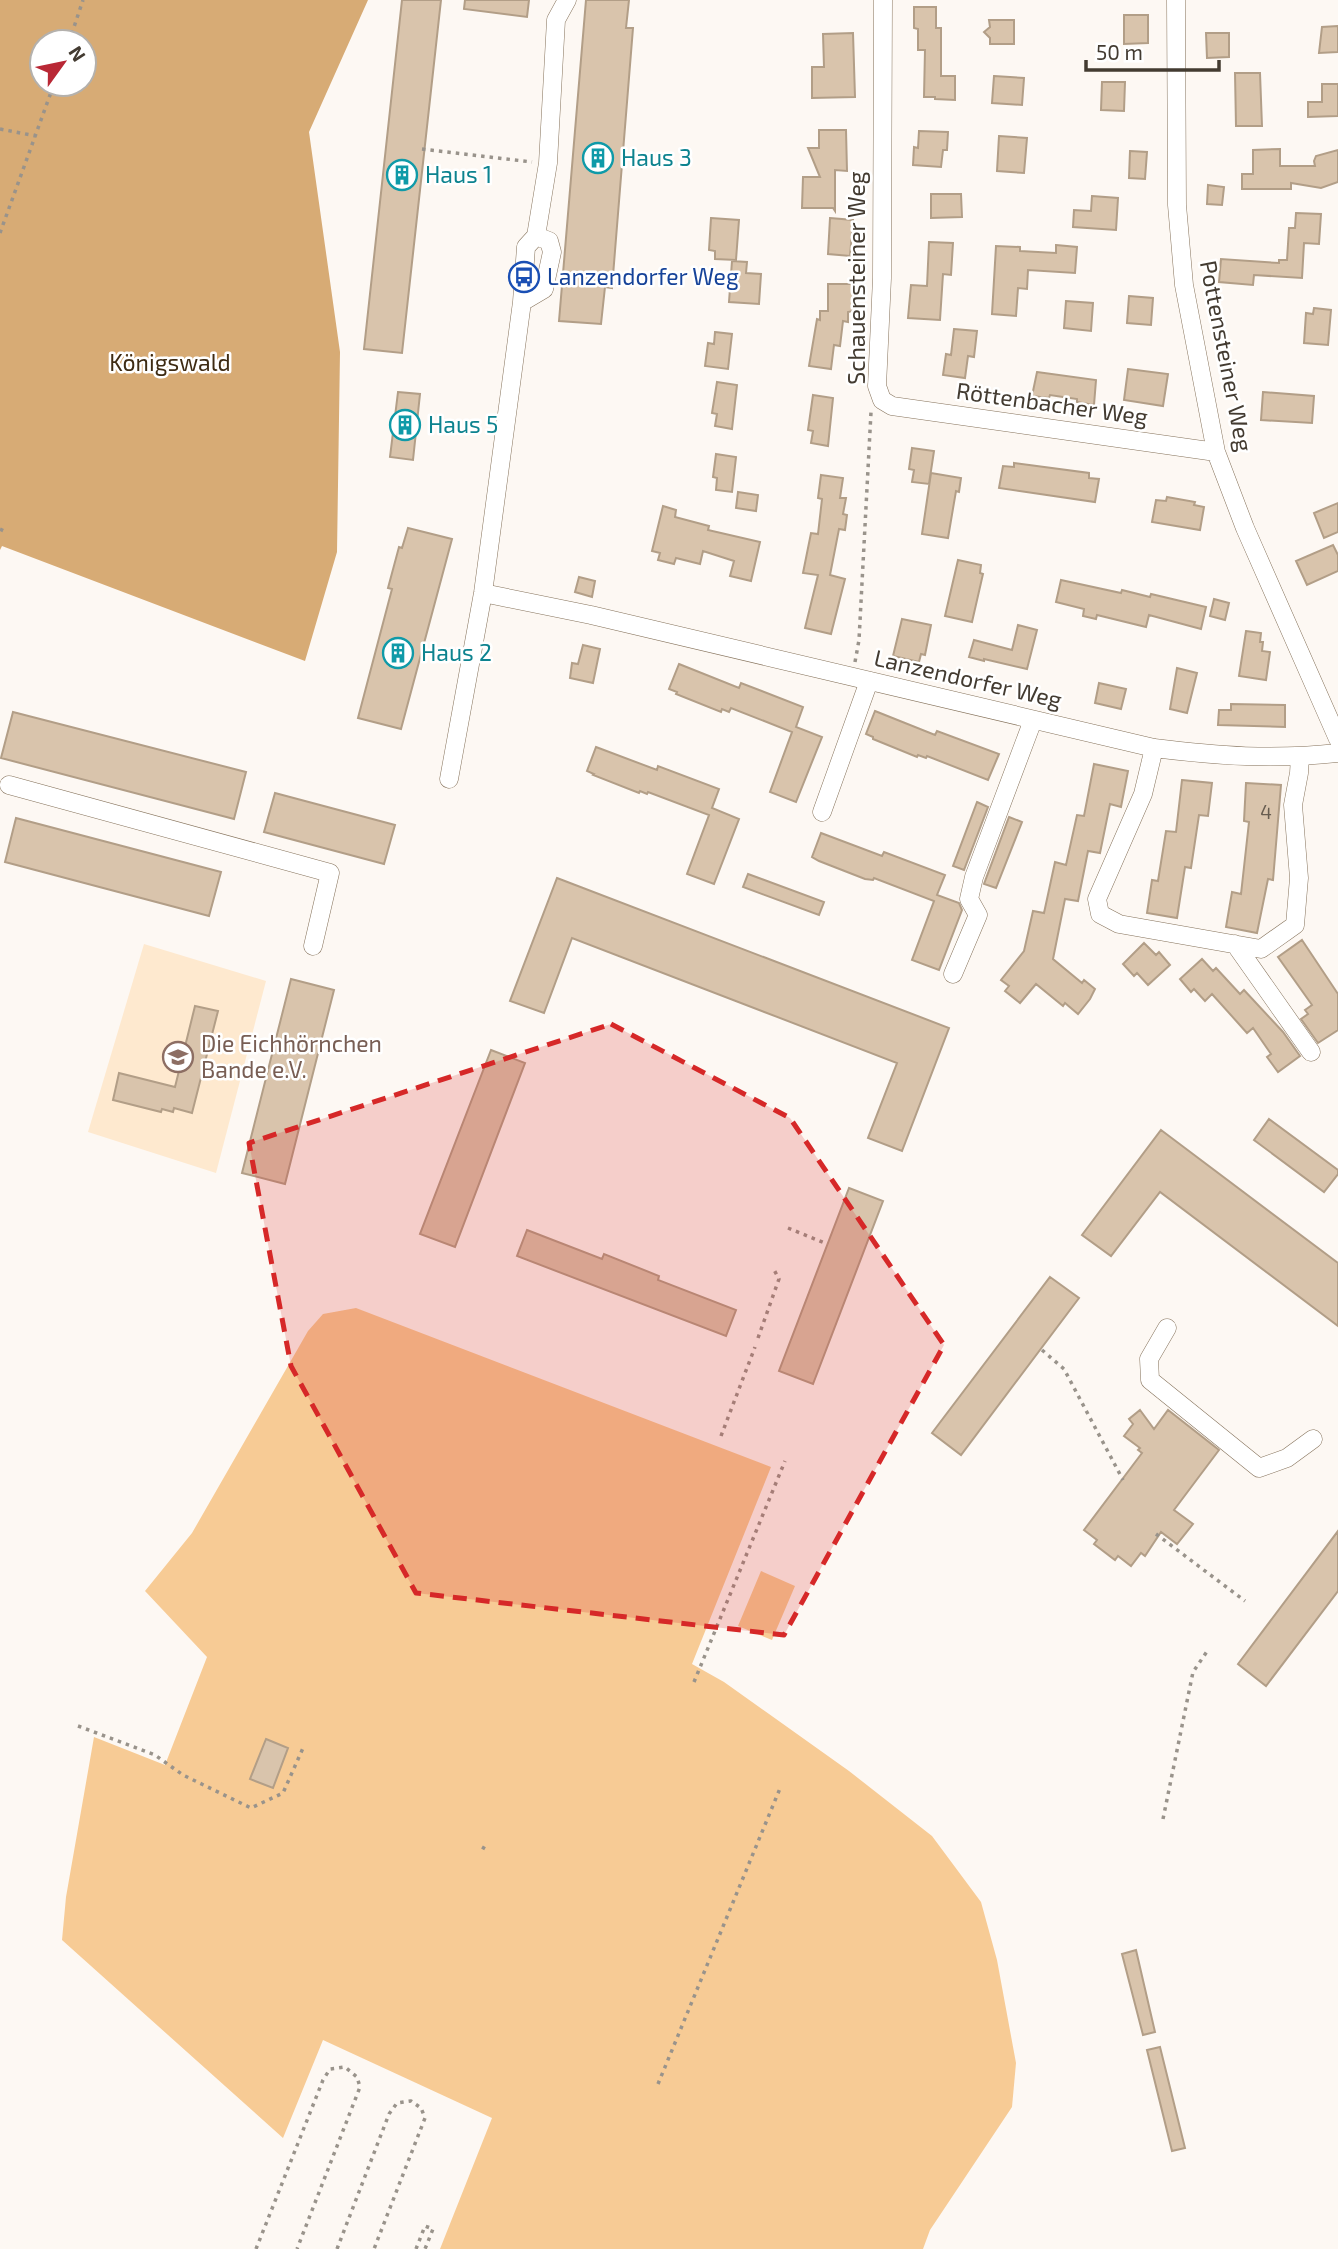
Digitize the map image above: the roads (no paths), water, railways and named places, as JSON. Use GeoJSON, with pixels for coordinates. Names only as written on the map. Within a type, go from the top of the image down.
{"type":"FeatureCollection","features":[{"type":"Feature","properties":{"kind":"street"},"geometry":{"type":"LineString","coordinates":[[449,779],[483,593],[522,302],[526,247],[536,236],[548,163],[556,20],[567,0]]}},
{"type":"Feature","properties":{"kind":"street","name":"Schauensteiner Weg"},"geometry":{"type":"LineString","coordinates":[[883,0],[881,278],[877,386],[883,400]]}},
{"type":"Feature","properties":{"kind":"street","name":"Pottensteiner Weg"},"geometry":{"type":"LineString","coordinates":[[1176,0],[1177,205],[1184,285],[1216,452],[1245,528],[1338,739]]}},
{"type":"Feature","properties":{"kind":"street"},"geometry":{"type":"LineString","coordinates":[[522,302],[544,289],[552,252],[549,241],[536,236]]}},
{"type":"Feature","properties":{"kind":"street","name":"Röttenbacher Weg"},"geometry":{"type":"LineString","coordinates":[[883,400],[892,407],[1216,452]]}},
{"type":"Feature","properties":{"kind":"street","name":"Lanzendorfer Weg"},"geometry":{"type":"LineString","coordinates":[[483,593],[591,615],[1154,748],[1216,756],[1267,758],[1338,753]]}},
{"type":"Feature","properties":{"kind":"street"},"geometry":{"type":"LineString","coordinates":[[822,812],[860,679]]}},
{"type":"Feature","properties":{"kind":"street"},"geometry":{"type":"LineString","coordinates":[[953,974],[978,915],[969,899],[974,877],[1033,720]]}},
{"type":"Feature","properties":{"kind":"street"},"geometry":{"type":"LineString","coordinates":[[1154,748],[1143,794],[1097,899],[1100,914],[1119,924],[1261,948],[1295,925],[1299,878],[1293,805],[1300,757]]}},
{"type":"Feature","properties":{"kind":"street"},"geometry":{"type":"LineString","coordinates":[[9,785],[330,873],[313,946]]}},
{"type":"Feature","properties":{"kind":"street"},"geometry":{"type":"LineString","coordinates":[[1235,944],[1311,1052]]}},
{"type":"Feature","properties":{"kind":"street"},"geometry":{"type":"LineString","coordinates":[[1167,1328],[1149,1359],[1150,1380],[1258,1468],[1287,1458],[1313,1439]]}},
{"type":"Feature","properties":{"kind":"place","name":"Haus 3"},"geometry":{"type":"Point","coordinates":[598,158]}},
{"type":"Feature","properties":{"kind":"place","name":"Haus 1"},"geometry":{"type":"Point","coordinates":[402,175]}},
{"type":"Feature","properties":{"kind":"place","name":"Lanzendorfer Weg"},"geometry":{"type":"Point","coordinates":[524,277]}},
{"type":"Feature","properties":{"kind":"place","name":"Haus 5"},"geometry":{"type":"Point","coordinates":[405,425]}},
{"type":"Feature","properties":{"kind":"place","name":"Haus 2"},"geometry":{"type":"Point","coordinates":[398,653]}},
{"type":"Feature","properties":{"kind":"place","name":"Die Eichhörnchen Bande e.V."},"geometry":{"type":"Point","coordinates":[178,1057]}},
{"type":"Feature","properties":{"kind":"park label","name":"Königswald"},"geometry":{"type":"Point","coordinates":[170,363]}}]}
